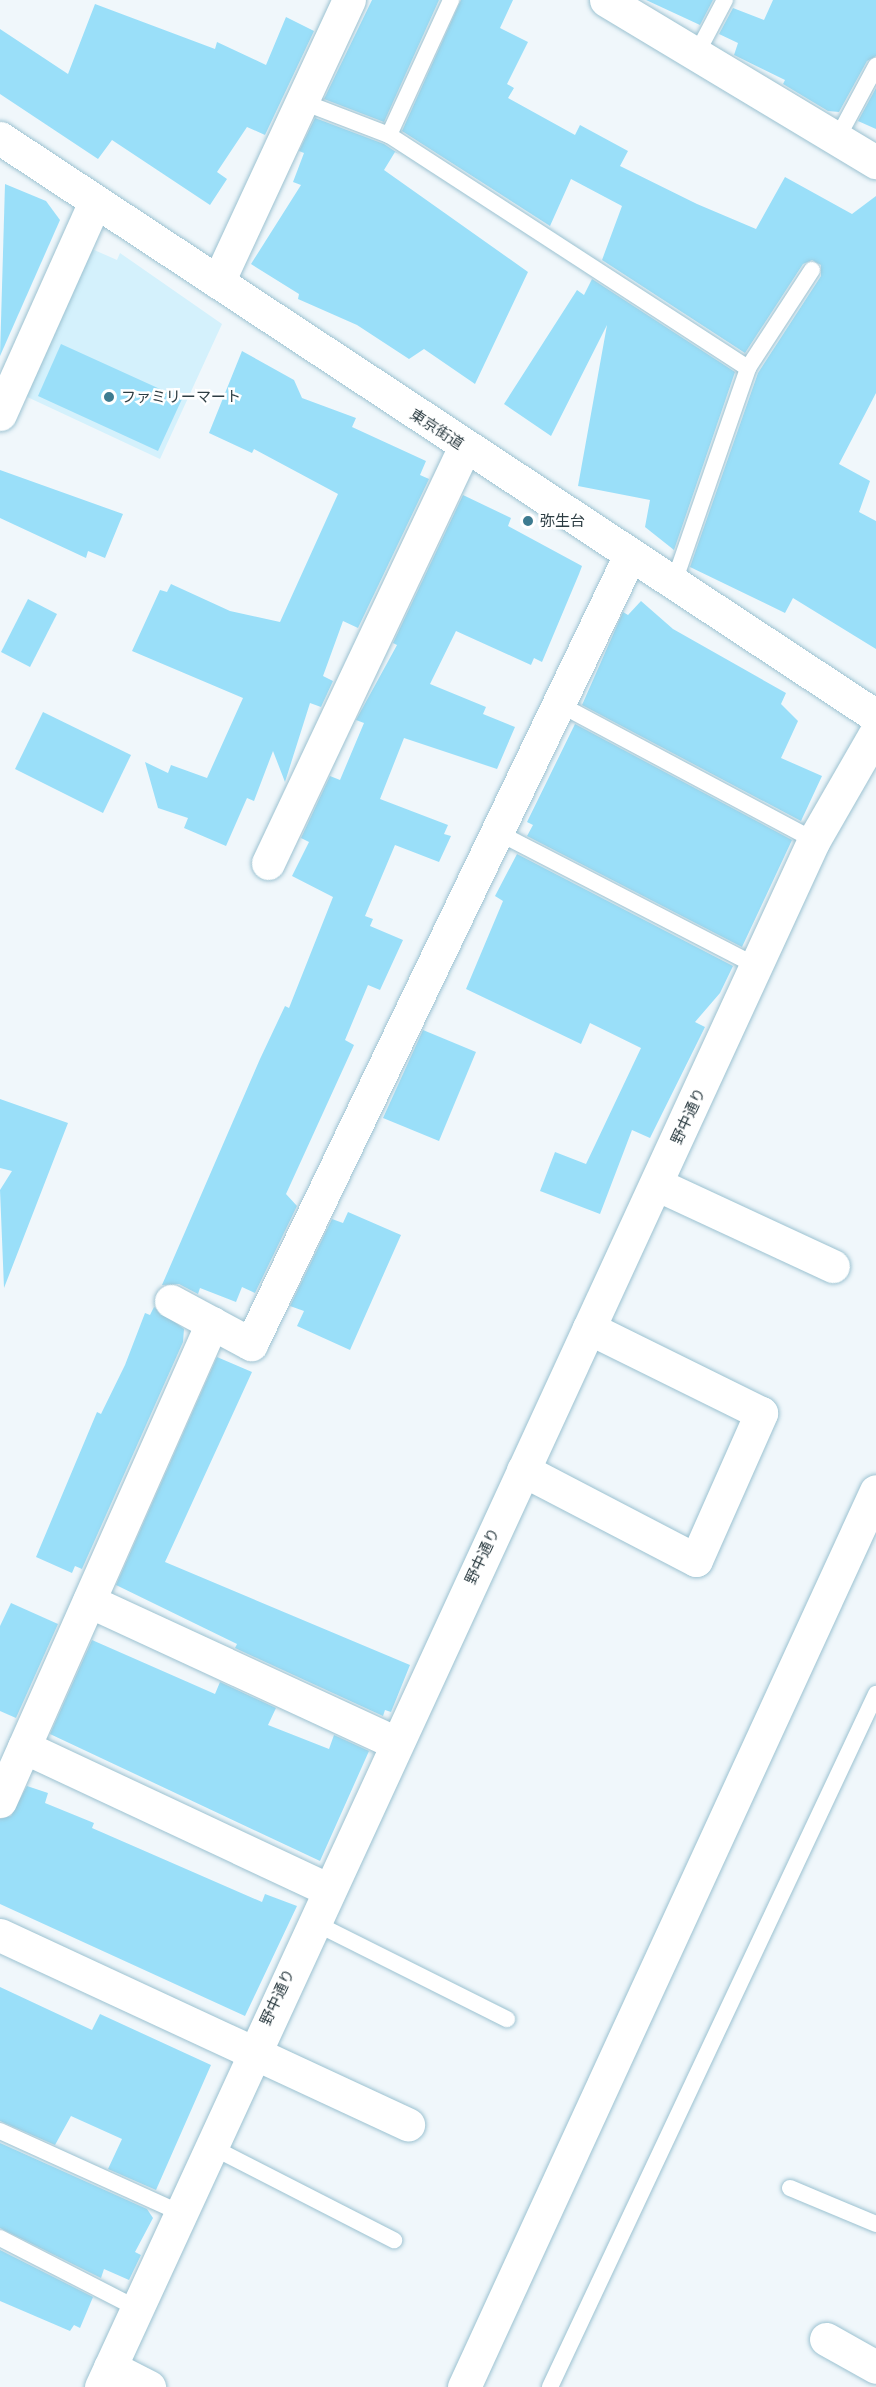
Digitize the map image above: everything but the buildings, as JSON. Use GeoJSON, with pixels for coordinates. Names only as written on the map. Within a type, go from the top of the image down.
{"type":"FeatureCollection","features":[{"type":"Feature","properties":{"kind":"street"},"geometry":{"type":"LineString","coordinates":[[218,282],[349,0]]}},
{"type":"Feature","properties":{"kind":"street"},"geometry":{"type":"LineString","coordinates":[[606,0],[838,137],[876,162]]}},
{"type":"Feature","properties":{"kind":"street","name":"東京街道"},"geometry":{"type":"LineString","coordinates":[[0,138],[629,557],[876,716]]}},
{"type":"Feature","properties":{"kind":"street"},"geometry":{"type":"LineString","coordinates":[[0,414],[95,202]]}},
{"type":"Feature","properties":{"kind":"street"},"geometry":{"type":"LineString","coordinates":[[268,863],[465,446]]}},
{"type":"Feature","properties":{"kind":"street"},"geometry":{"type":"LineString","coordinates":[[171,1301],[251,1344],[629,557]]}},
{"type":"Feature","properties":{"kind":"street","name":"野中通り"},"geometry":{"type":"LineString","coordinates":[[105,2377],[394,1742],[758,967],[814,840],[876,732]]}},
{"type":"Feature","properties":{"kind":"street"},"geometry":{"type":"LineString","coordinates":[[656,1184],[833,1266]]}},
{"type":"Feature","properties":{"kind":"street"},"geometry":{"type":"LineString","coordinates":[[0,1801],[212,1323]]}},
{"type":"Feature","properties":{"kind":"street"},"geometry":{"type":"LineString","coordinates":[[523,1470],[696,1560],[761,1413],[589,1328]]}},
{"type":"Feature","properties":{"kind":"street"},"geometry":{"type":"LineString","coordinates":[[464,2387],[876,1491]]}},
{"type":"Feature","properties":{"kind":"street"},"geometry":{"type":"LineString","coordinates":[[89,1601],[394,1742]]}},
{"type":"Feature","properties":{"kind":"street"},"geometry":{"type":"LineString","coordinates":[[24,1747],[327,1889]]}},
{"type":"Feature","properties":{"kind":"street"},"geometry":{"type":"LineString","coordinates":[[0,1935],[408,2124]]}},
{"type":"Feature","properties":{"kind":"street"},"geometry":{"type":"LineString","coordinates":[[826,2339],[876,2367]]}},
{"type":"Feature","properties":{"kind":"street"},"geometry":{"type":"LineString","coordinates":[[105,2377],[150,2387]]}},
{"type":"Feature","properties":{"kind":"lane"},"geometry":{"type":"LineString","coordinates":[[389,135],[451,0]]}},
{"type":"Feature","properties":{"kind":"lane"},"geometry":{"type":"LineString","coordinates":[[697,53],[725,0]]}},
{"type":"Feature","properties":{"kind":"lane"},"geometry":{"type":"LineString","coordinates":[[838,137],[876,66]]}},
{"type":"Feature","properties":{"kind":"lane"},"geometry":{"type":"LineString","coordinates":[[303,102],[389,135],[748,368]]}},
{"type":"Feature","properties":{"kind":"lane"},"geometry":{"type":"LineString","coordinates":[[673,585],[748,368],[812,270]]}},
{"type":"Feature","properties":{"kind":"lane"},"geometry":{"type":"LineString","coordinates":[[559,704],[814,840]]}},
{"type":"Feature","properties":{"kind":"lane"},"geometry":{"type":"LineString","coordinates":[[497,832],[758,967]]}},
{"type":"Feature","properties":{"kind":"lane"},"geometry":{"type":"LineString","coordinates":[[550,2387],[876,1694]]}},
{"type":"Feature","properties":{"kind":"lane"},"geometry":{"type":"LineString","coordinates":[[313,1922],[507,2019]]}},
{"type":"Feature","properties":{"kind":"lane"},"geometry":{"type":"LineString","coordinates":[[0,2131],[181,2213]]}},
{"type":"Feature","properties":{"kind":"lane"},"geometry":{"type":"LineString","coordinates":[[210,2146],[394,2240]]}},
{"type":"Feature","properties":{"kind":"lane"},"geometry":{"type":"LineString","coordinates":[[790,2188],[876,2224]]}},
{"type":"Feature","properties":{"kind":"lane"},"geometry":{"type":"LineString","coordinates":[[0,2238],[136,2308]]}},
{"type":"Feature","properties":{"kind":"shaded area"},"geometry":{"type":"Polygon","coordinates":[[[92,249],[117,260],[120,253],[222,324],[160,459],[23,395],[92,249]]]}},
{"type":"Feature","properties":{"kind":"place","name":"ファミリーマート"},"geometry":{"type":"Point","coordinates":[109,397]}},
{"type":"Feature","properties":{"kind":"place","name":"弥生台"},"geometry":{"type":"Point","coordinates":[528,521]}}]}
